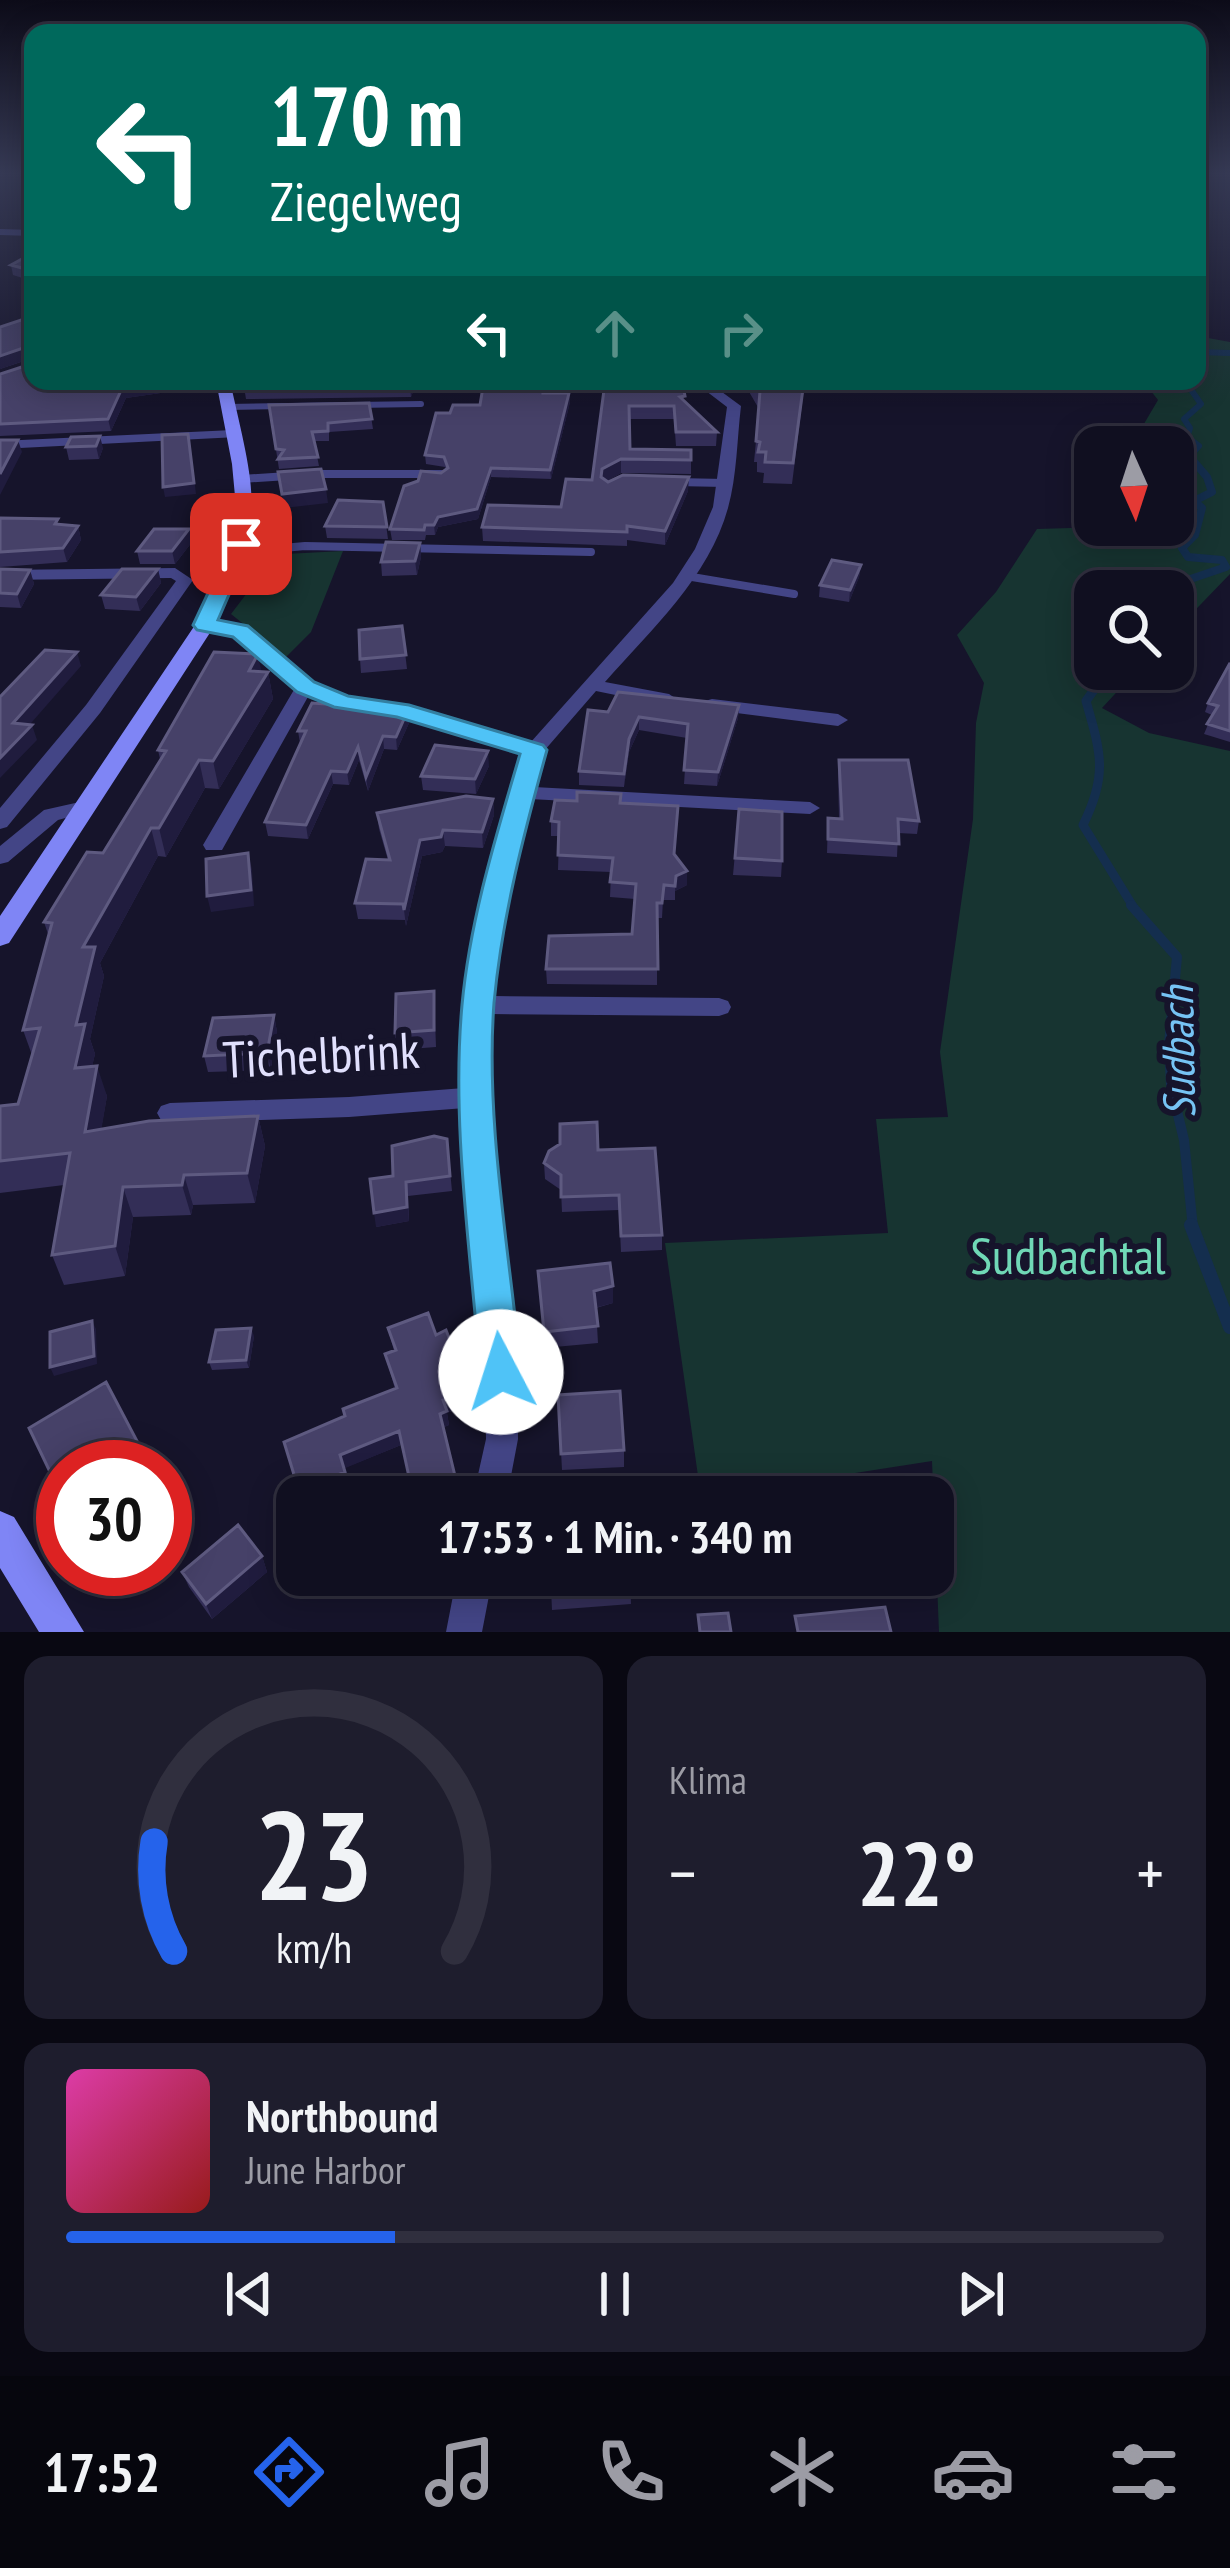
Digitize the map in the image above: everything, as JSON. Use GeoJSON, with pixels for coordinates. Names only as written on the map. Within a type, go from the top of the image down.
{"type":"FeatureCollection","features":[{"type":"Feature","properties":{"kind":"main road"},"geometry":{"type":"LineString","coordinates":[[0,937],[205,625],[239,552],[244,502],[225,390]]}},
{"type":"Feature","properties":{"kind":"main road"},"geometry":{"type":"LineString","coordinates":[[0,1531],[63,1632]]}},
{"type":"Feature","properties":{"kind":"street"},"geometry":{"type":"LineString","coordinates":[[205,625],[240,631],[305,687],[342,702],[400,710],[534,750],[686,576],[721,507],[734,406],[712,390]]}},
{"type":"Feature","properties":{"kind":"street"},"geometry":{"type":"LineString","coordinates":[[0,446],[233,434]]}},
{"type":"Feature","properties":{"kind":"street"},"geometry":{"type":"LineString","coordinates":[[0,575],[175,573],[185,580],[93,709],[0,822]]}},
{"type":"Feature","properties":{"kind":"street"},"geometry":{"type":"LineString","coordinates":[[593,685],[665,699],[838,720]]}},
{"type":"Feature","properties":{"kind":"street"},"geometry":{"type":"LineString","coordinates":[[214,845],[305,687]]}},
{"type":"Feature","properties":{"kind":"street","name":"Tichelbrink"},"geometry":{"type":"LineString","coordinates":[[494,1476],[502,1438],[501,1372],[477,1097],[478,1005],[500,871],[534,750]]}},
{"type":"Feature","properties":{"kind":"street"},"geometry":{"type":"LineString","coordinates":[[525,793],[810,808]]}},
{"type":"Feature","properties":{"kind":"street"},"geometry":{"type":"LineString","coordinates":[[0,857],[51,815],[84,806]]}},
{"type":"Feature","properties":{"kind":"street","name":"Tichelbrink"},"geometry":{"type":"LineString","coordinates":[[478,1005],[719,1007]]}},
{"type":"Feature","properties":{"kind":"street","name":"Tichelbrink"},"geometry":{"type":"LineString","coordinates":[[170,1113],[477,1097]]}},
{"type":"Feature","properties":{"kind":"street"},"geometry":{"type":"LineString","coordinates":[[464,1632],[471,1596]]}},
{"type":"Feature","properties":{"kind":"lane"},"geometry":{"type":"LineString","coordinates":[[228,407],[299,401],[372,407],[421,404]]}},
{"type":"Feature","properties":{"kind":"lane"},"geometry":{"type":"LineString","coordinates":[[240,479],[395,470],[441,474]]}},
{"type":"Feature","properties":{"kind":"lane"},"geometry":{"type":"LineString","coordinates":[[656,482],[725,482]]}},
{"type":"Feature","properties":{"kind":"lane"},"geometry":{"type":"LineString","coordinates":[[239,552],[305,546],[591,552]]}},
{"type":"Feature","properties":{"kind":"lane"},"geometry":{"type":"LineString","coordinates":[[686,576],[794,593]]}},
{"type":"Feature","properties":{"kind":"green space","name":"Sudbachtal"},"geometry":{"type":"Polygon","coordinates":[[[1206,338],[1230,342],[1230,574],[1194,611],[1194,570],[1074,570],[1074,690],[1119,690],[1102,708],[1149,733],[1230,751],[1230,1632],[939,1632],[938,1596],[954,1596],[954,1476],[933,1476],[932,1461],[836,1476],[698,1476],[665,1243],[888,1233],[876,1119],[948,1117],[940,1052],[973,819],[976,723],[984,683],[957,635],[996,592],[1037,529],[1074,528],[1074,546],[1194,546],[1194,426],[1143,426],[1158,400],[1150,390],[1206,390],[1206,338]]]}},
{"type":"Feature","properties":{"kind":"green space"},"geometry":{"type":"Polygon","coordinates":[[[343,551],[311,632],[285,658],[231,614],[257,580],[266,555],[343,551]]]}},
{"type":"Feature","properties":{"kind":"building"},"geometry":{"type":"Polygon","coordinates":[[[24,319],[24,348],[0,356],[0,327],[24,319]]]}},
{"type":"Feature","properties":{"kind":"building"},"geometry":{"type":"Polygon","coordinates":[[[24,366],[24,390],[121,390],[108,419],[0,424],[0,374],[24,366]]]}},
{"type":"Feature","properties":{"kind":"building"},"geometry":{"type":"Polygon","coordinates":[[[482,390],[569,393],[550,470],[491,468],[477,509],[438,517],[424,530],[390,529],[404,486],[418,481],[421,471],[441,473],[448,468],[444,457],[425,455],[436,413],[450,413],[453,405],[480,405],[482,390]]]}},
{"type":"Feature","properties":{"kind":"building"},"geometry":{"type":"Polygon","coordinates":[[[604,390],[684,390],[685,396],[680,397],[717,432],[676,432],[674,406],[629,406],[630,449],[691,450],[691,460],[621,459],[602,469],[601,477],[608,482],[623,475],[689,477],[665,531],[627,526],[627,532],[482,527],[488,505],[561,507],[566,479],[592,480],[604,390]]]}},
{"type":"Feature","properties":{"kind":"building"},"geometry":{"type":"Polygon","coordinates":[[[803,390],[793,463],[765,462],[766,452],[758,452],[760,391],[803,390]]]}},
{"type":"Feature","properties":{"kind":"building"},"geometry":{"type":"Polygon","coordinates":[[[369,403],[372,419],[328,423],[328,431],[312,432],[318,457],[278,459],[284,450],[276,449],[269,405],[369,403]]]}},
{"type":"Feature","properties":{"kind":"building"},"geometry":{"type":"Polygon","coordinates":[[[188,434],[194,483],[163,487],[162,435],[188,434]]]}},
{"type":"Feature","properties":{"kind":"building"},"geometry":{"type":"Polygon","coordinates":[[[100,436],[96,446],[66,447],[71,437],[100,436]]]}},
{"type":"Feature","properties":{"kind":"building"},"geometry":{"type":"Polygon","coordinates":[[[0,440],[18,440],[0,474],[0,440]]]}},
{"type":"Feature","properties":{"kind":"building"},"geometry":{"type":"Polygon","coordinates":[[[321,469],[326,489],[282,494],[278,472],[321,469]]]}},
{"type":"Feature","properties":{"kind":"building"},"geometry":{"type":"Polygon","coordinates":[[[338,500],[383,502],[387,527],[325,526],[338,500]]]}},
{"type":"Feature","properties":{"kind":"building"},"geometry":{"type":"Polygon","coordinates":[[[0,518],[58,519],[55,524],[78,526],[63,548],[0,552],[0,518]]]}},
{"type":"Feature","properties":{"kind":"building"},"geometry":{"type":"Polygon","coordinates":[[[154,529],[189,529],[172,551],[137,551],[154,529]]]}},
{"type":"Feature","properties":{"kind":"building"},"geometry":{"type":"Polygon","coordinates":[[[386,542],[420,543],[415,561],[381,562],[386,542]]]}},
{"type":"Feature","properties":{"kind":"building"},"geometry":{"type":"Polygon","coordinates":[[[832,560],[861,565],[850,590],[820,585],[832,560]]]}},
{"type":"Feature","properties":{"kind":"building"},"geometry":{"type":"Polygon","coordinates":[[[0,569],[30,570],[17,594],[0,593],[0,569]]]}},
{"type":"Feature","properties":{"kind":"building"},"geometry":{"type":"Polygon","coordinates":[[[122,569],[158,569],[136,597],[101,595],[122,569]]]}},
{"type":"Feature","properties":{"kind":"building"},"geometry":{"type":"Polygon","coordinates":[[[402,626],[406,655],[360,659],[359,630],[402,626]]]}},
{"type":"Feature","properties":{"kind":"building"},"geometry":{"type":"Polygon","coordinates":[[[45,650],[77,652],[13,723],[32,725],[0,758],[0,697],[45,650]]]}},
{"type":"Feature","properties":{"kind":"building"},"geometry":{"type":"Polygon","coordinates":[[[214,652],[258,654],[249,671],[268,672],[213,761],[199,760],[159,828],[151,828],[83,947],[95,947],[76,1025],[85,1024],[75,1068],[97,1066],[85,1132],[149,1121],[258,1116],[247,1173],[184,1175],[182,1185],[123,1187],[115,1246],[52,1255],[70,1153],[0,1161],[0,1106],[18,1104],[40,1028],[23,1030],[52,923],[44,922],[87,852],[103,853],[166,751],[158,750],[214,652]]]}},
{"type":"Feature","properties":{"kind":"building"},"geometry":{"type":"Polygon","coordinates":[[[1230,663],[1230,731],[1207,724],[1218,706],[1208,703],[1230,663]]]}},
{"type":"Feature","properties":{"kind":"building"},"geometry":{"type":"Polygon","coordinates":[[[618,692],[739,705],[718,772],[684,770],[688,724],[639,717],[629,739],[624,774],[579,771],[588,710],[608,712],[618,692]]]}},
{"type":"Feature","properties":{"kind":"building"},"geometry":{"type":"Polygon","coordinates":[[[312,703],[408,710],[396,737],[383,736],[366,777],[358,747],[347,772],[331,771],[306,825],[265,822],[306,731],[298,731],[312,703]]]}},
{"type":"Feature","properties":{"kind":"building"},"geometry":{"type":"Polygon","coordinates":[[[435,745],[488,751],[475,779],[421,776],[435,745]]]}},
{"type":"Feature","properties":{"kind":"building"},"geometry":{"type":"Polygon","coordinates":[[[839,760],[908,760],[919,821],[898,819],[899,844],[828,839],[828,818],[842,819],[839,760]]]}},
{"type":"Feature","properties":{"kind":"building"},"geometry":{"type":"Polygon","coordinates":[[[577,792],[621,794],[620,803],[678,806],[674,854],[687,871],[676,876],[675,886],[664,885],[662,903],[657,903],[658,969],[546,969],[549,936],[632,934],[636,884],[610,882],[613,858],[558,855],[559,822],[551,821],[555,800],[577,801],[577,792]]]}},
{"type":"Feature","properties":{"kind":"building"},"geometry":{"type":"Polygon","coordinates":[[[466,796],[493,799],[482,832],[443,830],[441,837],[420,840],[404,910],[403,904],[355,903],[366,859],[390,860],[377,813],[466,796]]]}},
{"type":"Feature","properties":{"kind":"building"},"geometry":{"type":"Polygon","coordinates":[[[739,809],[782,812],[782,861],[735,858],[739,809]]]}},
{"type":"Feature","properties":{"kind":"building"},"geometry":{"type":"Polygon","coordinates":[[[248,853],[251,890],[207,896],[206,859],[248,853]]]}},
{"type":"Feature","properties":{"kind":"building"},"geometry":{"type":"Polygon","coordinates":[[[434,991],[434,1030],[395,1033],[396,994],[434,991]]]}},
{"type":"Feature","properties":{"kind":"building"},"geometry":{"type":"Polygon","coordinates":[[[274,1015],[267,1053],[204,1056],[213,1018],[274,1015]]]}},
{"type":"Feature","properties":{"kind":"building"},"geometry":{"type":"Polygon","coordinates":[[[597,1122],[598,1150],[655,1148],[662,1235],[621,1236],[619,1195],[561,1197],[561,1175],[544,1163],[549,1151],[560,1144],[560,1124],[597,1122]]]}},
{"type":"Feature","properties":{"kind":"building"},"geometry":{"type":"Polygon","coordinates":[[[434,1136],[447,1139],[450,1176],[406,1182],[407,1207],[374,1213],[370,1179],[393,1176],[392,1146],[434,1136]]]}},
{"type":"Feature","properties":{"kind":"building"},"geometry":{"type":"Polygon","coordinates":[[[610,1263],[613,1286],[594,1291],[598,1326],[544,1332],[538,1271],[610,1263]]]}},
{"type":"Feature","properties":{"kind":"building"},"geometry":{"type":"Polygon","coordinates":[[[428,1313],[436,1335],[446,1330],[469,1389],[443,1400],[447,1411],[440,1414],[455,1476],[409,1476],[399,1431],[340,1455],[345,1472],[294,1476],[284,1442],[345,1416],[343,1409],[397,1388],[385,1354],[396,1350],[388,1328],[428,1313]]]}},
{"type":"Feature","properties":{"kind":"building"},"geometry":{"type":"Polygon","coordinates":[[[92,1321],[94,1356],[50,1367],[50,1332],[92,1321]]]}},
{"type":"Feature","properties":{"kind":"building"},"geometry":{"type":"Polygon","coordinates":[[[251,1328],[246,1360],[209,1362],[216,1330],[251,1328]]]}},
{"type":"Feature","properties":{"kind":"building"},"geometry":{"type":"Polygon","coordinates":[[[106,1382],[136,1440],[36,1443],[29,1428],[106,1382]]]}},
{"type":"Feature","properties":{"kind":"building"},"geometry":{"type":"Polygon","coordinates":[[[620,1391],[624,1450],[561,1454],[558,1395],[620,1391]]]}},
{"type":"Feature","properties":{"kind":"building"},"geometry":{"type":"Polygon","coordinates":[[[238,1525],[262,1556],[206,1604],[192,1585],[192,1564],[238,1525]]]}},
{"type":"Feature","properties":{"kind":"building"},"geometry":{"type":"Polygon","coordinates":[[[885,1607],[891,1632],[798,1632],[795,1616],[885,1607]]]}},
{"type":"Feature","properties":{"kind":"building"},"geometry":{"type":"Polygon","coordinates":[[[728,1613],[731,1632],[700,1632],[698,1615],[728,1613]]]}},
{"type":"Feature","properties":{"kind":"waterway","name":"Sudbach"},"geometry":{"type":"LineString","coordinates":[[1206,352],[1230,353]]}},
{"type":"Feature","properties":{"kind":"waterway","name":"Sudbach"},"geometry":{"type":"LineString","coordinates":[[1189,426],[1184,419],[1201,404],[1191,390]]}},
{"type":"Feature","properties":{"kind":"waterway","name":"Sudbach"},"geometry":{"type":"LineString","coordinates":[[1194,442],[1199,446],[1194,452]]}},
{"type":"Feature","properties":{"kind":"waterway","name":"Sudbach"},"geometry":{"type":"LineString","coordinates":[[1194,462],[1212,492],[1194,501]]}},
{"type":"Feature","properties":{"kind":"waterway","name":"Sudbach"},"geometry":{"type":"LineString","coordinates":[[1194,501],[1202,508],[1194,536]]}},
{"type":"Feature","properties":{"kind":"waterway","name":"Sudbach"},"geometry":{"type":"LineString","coordinates":[[1184,546],[1188,557],[1222,560],[1226,567],[1194,578]]}},
{"type":"Feature","properties":{"kind":"waterway","name":"Sudbach"},"geometry":{"type":"LineString","coordinates":[[1094,690],[1086,701],[1099,778],[1083,825],[1134,908]]}},
{"type":"Feature","properties":{"kind":"waterway","name":"Sudbach"},"geometry":{"type":"LineString","coordinates":[[1131,905],[1177,957],[1169,1044],[1171,1086],[1184,1140],[1193,1228]]}},
{"type":"Feature","properties":{"kind":"waterway","name":"Sudbach"},"geometry":{"type":"LineString","coordinates":[[1191,1225],[1230,1327]]}},
{"type":"Feature","properties":{"kind":"route"},"geometry":{"type":"LineString","coordinates":[[241,544],[205,625],[240,631],[305,687],[342,702],[400,710],[534,750],[500,871],[480,970],[478,1005],[477,1097],[501,1372]]}}]}
